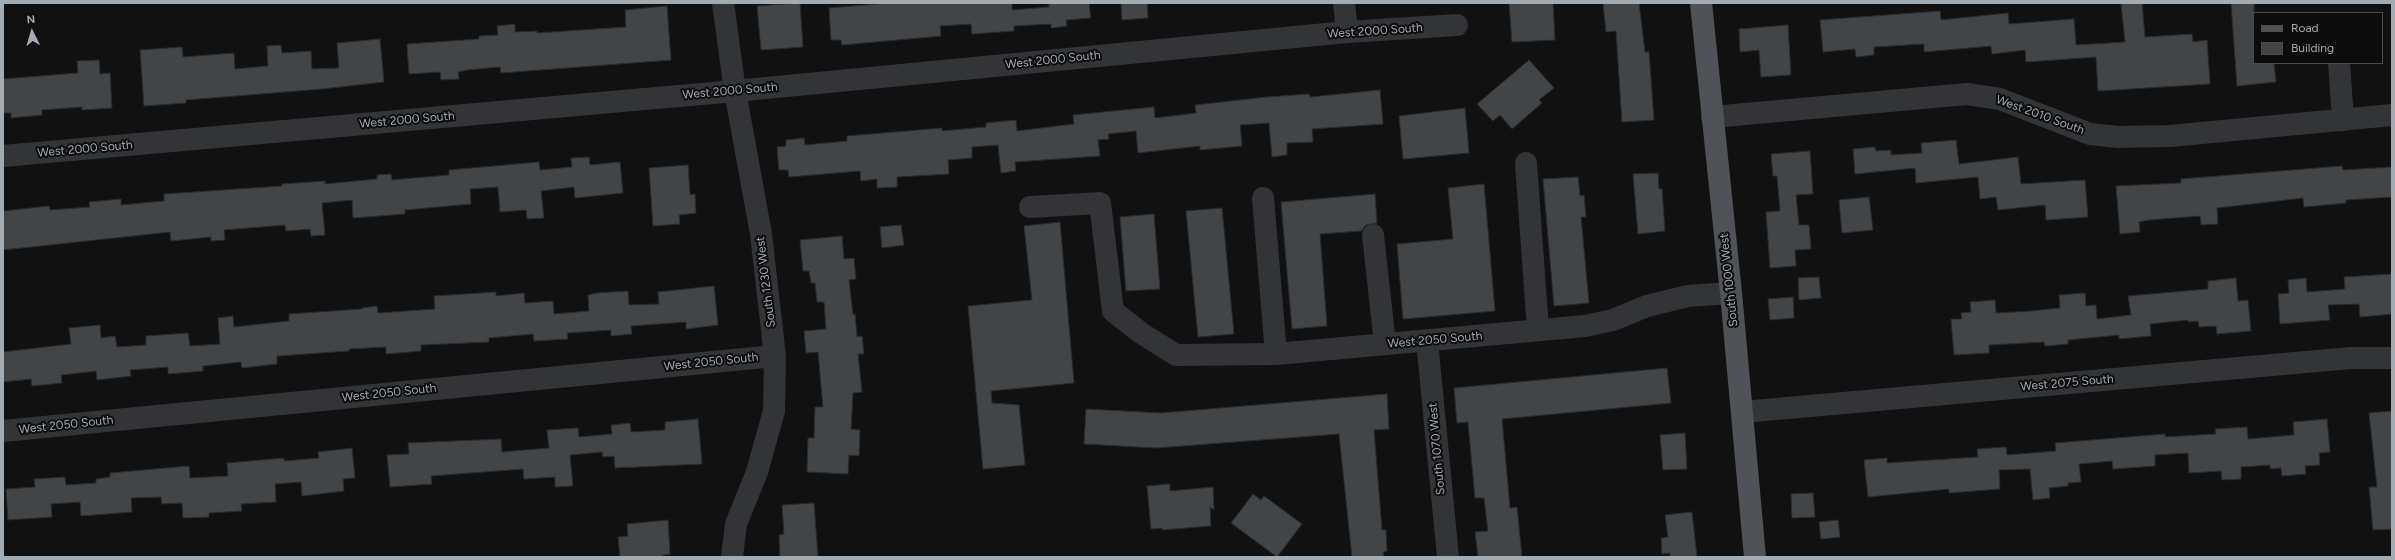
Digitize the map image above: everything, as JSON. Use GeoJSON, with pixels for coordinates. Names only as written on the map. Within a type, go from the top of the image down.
{"type":"FeatureCollection","features":[{"type":"Feature","properties":{"kind":"main road","name":"South 1000 West"},"geometry":{"type":"LineString","coordinates":[[1701,3],[1731,293],[1755,557]]}},
{"type":"Feature","properties":{"kind":"street","name":"South 1230 West"},"geometry":{"type":"LineString","coordinates":[[723,3],[735,91],[761,234],[775,356],[774,411],[757,472],[736,524],[732,557]]}},
{"type":"Feature","properties":{"kind":"street"},"geometry":{"type":"LineString","coordinates":[[1344,3],[1347,32]]}},
{"type":"Feature","properties":{"kind":"street","name":"West 2000 South"},"geometry":{"type":"LineString","coordinates":[[3,156],[735,91],[1347,32],[1457,25]]}},
{"type":"Feature","properties":{"kind":"street"},"geometry":{"type":"LineString","coordinates":[[2339,64],[2343,120]]}},
{"type":"Feature","properties":{"kind":"street","name":"West 2010 South"},"geometry":{"type":"LineString","coordinates":[[1712,118],[1967,94],[2000,98],[2090,134],[2118,137],[2170,136],[2392,115]]}},
{"type":"Feature","properties":{"kind":"street"},"geometry":{"type":"LineString","coordinates":[[1526,163],[1538,330]]}},
{"type":"Feature","properties":{"kind":"street"},"geometry":{"type":"LineString","coordinates":[[1263,198],[1276,354]]}},
{"type":"Feature","properties":{"kind":"street","name":"West 2050 South"},"geometry":{"type":"LineString","coordinates":[[1030,207],[1100,203],[1113,311],[1141,333],[1176,355],[1276,354],[1585,326],[1613,320],[1647,306],[1688,296],[1731,293]]}},
{"type":"Feature","properties":{"kind":"street"},"geometry":{"type":"LineString","coordinates":[[1374,235],[1385,344]]}},
{"type":"Feature","properties":{"kind":"street","name":"South 1070 West"},"geometry":{"type":"LineString","coordinates":[[1427,340],[1448,557]]}},
{"type":"Feature","properties":{"kind":"street","name":"West 2050 South"},"geometry":{"type":"LineString","coordinates":[[3,431],[775,356]]}},
{"type":"Feature","properties":{"kind":"street","name":"West 2075 South"},"geometry":{"type":"LineString","coordinates":[[1742,412],[2351,358],[2392,358]]}},
{"type":"Feature","properties":{"kind":"building"},"geometry":{"type":"Polygon","coordinates":[[[800,3],[803,47],[761,50],[757,6],[800,3]]]}},
{"type":"Feature","properties":{"kind":"building"},"geometry":{"type":"Polygon","coordinates":[[[890,3],[1012,3],[1012,10],[1049,7],[1049,3],[1089,3],[1091,18],[1066,20],[1067,26],[1051,28],[1051,24],[1014,26],[1014,31],[972,34],[971,24],[940,26],[941,36],[842,45],[841,40],[831,40],[829,8],[890,3]]]}},
{"type":"Feature","properties":{"kind":"building"},"geometry":{"type":"Polygon","coordinates":[[[1121,3],[1147,3],[1148,18],[1122,20],[1121,3]]]}},
{"type":"Feature","properties":{"kind":"building"},"geometry":{"type":"Polygon","coordinates":[[[1509,3],[1553,3],[1555,40],[1512,42],[1509,3]]]}},
{"type":"Feature","properties":{"kind":"building"},"geometry":{"type":"Polygon","coordinates":[[[1603,3],[1639,3],[1645,52],[1649,52],[1654,120],[1622,122],[1616,31],[1606,32],[1603,3]]]}},
{"type":"Feature","properties":{"kind":"building"},"geometry":{"type":"Polygon","coordinates":[[[2142,3],[2145,37],[2192,34],[2193,42],[2207,40],[2210,84],[2098,91],[2096,57],[2026,62],[2025,50],[1992,54],[1991,46],[1924,52],[1924,44],[1874,47],[1874,55],[1856,57],[1855,49],[1823,52],[1820,20],[1940,11],[1941,20],[2008,13],[2009,24],[2074,19],[2076,45],[2125,42],[2121,4],[2142,3]]]}},
{"type":"Feature","properties":{"kind":"building"},"geometry":{"type":"Polygon","coordinates":[[[2231,3],[2254,3],[2253,64],[2274,64],[2276,82],[2237,86],[2231,3]]]}},
{"type":"Feature","properties":{"kind":"building"},"geometry":{"type":"Polygon","coordinates":[[[667,6],[671,60],[501,73],[500,67],[467,70],[458,72],[459,79],[441,80],[440,72],[409,74],[407,44],[479,39],[479,36],[498,35],[497,26],[515,24],[515,32],[537,31],[537,33],[626,27],[625,10],[667,6]]]}},
{"type":"Feature","properties":{"kind":"building"},"geometry":{"type":"Polygon","coordinates":[[[1788,25],[1791,75],[1761,77],[1759,50],[1740,52],[1739,29],[1788,25]]]}},
{"type":"Feature","properties":{"kind":"building"},"geometry":{"type":"Polygon","coordinates":[[[380,39],[384,82],[322,89],[186,100],[186,103],[144,106],[140,50],[182,47],[183,57],[234,53],[235,69],[268,66],[267,46],[281,45],[282,53],[311,51],[312,69],[339,68],[337,43],[380,39]]]}},
{"type":"Feature","properties":{"kind":"building"},"geometry":{"type":"Polygon","coordinates":[[[99,60],[100,74],[110,73],[112,108],[82,110],[82,107],[42,110],[42,115],[11,118],[11,113],[3,113],[3,79],[78,73],[77,61],[99,60]]]}},
{"type":"Feature","properties":{"kind":"building"},"geometry":{"type":"Polygon","coordinates":[[[1529,60],[1554,88],[1539,100],[1542,103],[1512,129],[1500,115],[1493,121],[1477,104],[1529,60]]]}},
{"type":"Feature","properties":{"kind":"building"},"geometry":{"type":"Polygon","coordinates":[[[1380,90],[1383,124],[1312,129],[1313,142],[1287,143],[1287,155],[1272,157],[1269,123],[1240,125],[1242,146],[1200,150],[1200,146],[1138,153],[1136,131],[1108,134],[1109,139],[1098,140],[1100,156],[1015,162],[1016,171],[1001,173],[998,145],[972,147],[972,158],[948,160],[949,174],[897,177],[897,187],[877,188],[877,179],[861,181],[860,171],[789,177],[788,170],[779,170],[777,147],[786,146],[786,140],[804,138],[805,145],[847,141],[847,136],[942,128],[942,131],[986,127],[986,123],[1016,120],[1017,131],[1074,124],[1073,115],[1154,107],[1155,118],[1196,113],[1195,105],[1267,97],[1309,94],[1310,97],[1380,90]]]}},
{"type":"Feature","properties":{"kind":"building"},"geometry":{"type":"Polygon","coordinates":[[[1465,108],[1469,153],[1403,159],[1399,116],[1465,108]]]}},
{"type":"Feature","properties":{"kind":"building"},"geometry":{"type":"Polygon","coordinates":[[[1956,140],[1959,164],[2018,157],[2021,184],[2085,180],[2088,217],[2046,220],[2045,205],[1998,210],[1996,197],[1980,199],[1978,177],[1916,183],[1915,168],[1855,174],[1853,149],[1875,147],[1876,151],[1891,150],[1891,155],[1922,153],[1921,143],[1956,140]]]}},
{"type":"Feature","properties":{"kind":"building"},"geometry":{"type":"Polygon","coordinates":[[[1810,151],[1813,194],[1796,195],[1799,225],[1809,225],[1811,249],[1795,250],[1796,266],[1770,268],[1766,212],[1780,211],[1777,176],[1773,176],[1771,154],[1810,151]]]}},
{"type":"Feature","properties":{"kind":"building"},"geometry":{"type":"Polygon","coordinates":[[[589,157],[590,165],[620,162],[623,193],[575,198],[574,187],[541,191],[544,218],[527,219],[526,210],[500,212],[498,187],[470,189],[471,204],[405,210],[405,214],[353,218],[352,200],[322,203],[325,235],[311,236],[310,229],[286,231],[285,225],[224,230],[225,240],[211,241],[211,237],[171,241],[170,232],[3,250],[3,211],[49,206],[50,210],[90,207],[89,202],[121,199],[121,205],[164,201],[164,194],[282,186],[282,184],[325,181],[325,184],[377,179],[377,175],[391,174],[392,180],[449,175],[449,170],[539,162],[540,170],[572,167],[571,158],[589,157]]]}},
{"type":"Feature","properties":{"kind":"building"},"geometry":{"type":"Polygon","coordinates":[[[688,165],[690,195],[695,194],[696,213],[679,215],[680,224],[653,226],[649,168],[688,165]]]}},
{"type":"Feature","properties":{"kind":"building"},"geometry":{"type":"Polygon","coordinates":[[[2342,166],[2343,170],[2392,167],[2392,197],[2346,200],[2346,203],[2304,207],[2303,198],[2217,208],[2218,224],[2201,225],[2200,216],[2149,220],[2139,222],[2140,232],[2120,234],[2116,186],[2181,183],[2181,179],[2342,166]]]}},
{"type":"Feature","properties":{"kind":"building"},"geometry":{"type":"Polygon","coordinates":[[[1658,173],[1659,189],[1662,189],[1665,231],[1638,234],[1633,174],[1658,173]]]}},
{"type":"Feature","properties":{"kind":"building"},"geometry":{"type":"Polygon","coordinates":[[[1578,177],[1580,196],[1584,195],[1586,217],[1581,217],[1589,303],[1554,306],[1543,179],[1578,177]]]}},
{"type":"Feature","properties":{"kind":"building"},"geometry":{"type":"Polygon","coordinates":[[[1484,184],[1495,311],[1403,319],[1397,244],[1453,239],[1448,188],[1484,184]]]}},
{"type":"Feature","properties":{"kind":"building"},"geometry":{"type":"Polygon","coordinates":[[[1375,194],[1377,223],[1366,225],[1361,231],[1320,234],[1327,326],[1292,329],[1281,202],[1375,194]]]}},
{"type":"Feature","properties":{"kind":"building"},"geometry":{"type":"Polygon","coordinates":[[[1869,197],[1873,230],[1842,233],[1839,200],[1869,197]]]}},
{"type":"Feature","properties":{"kind":"building"},"geometry":{"type":"Polygon","coordinates":[[[1222,208],[1234,334],[1198,337],[1186,211],[1222,208]]]}},
{"type":"Feature","properties":{"kind":"building"},"geometry":{"type":"Polygon","coordinates":[[[1154,214],[1160,289],[1126,291],[1120,217],[1154,214]]]}},
{"type":"Feature","properties":{"kind":"building"},"geometry":{"type":"Polygon","coordinates":[[[1060,222],[1074,383],[991,391],[992,403],[1019,405],[1025,465],[983,469],[968,306],[1032,300],[1024,226],[1060,222]]]}},
{"type":"Feature","properties":{"kind":"building"},"geometry":{"type":"Polygon","coordinates":[[[901,225],[904,245],[882,248],[880,227],[901,225]]]}},
{"type":"Feature","properties":{"kind":"building"},"geometry":{"type":"Polygon","coordinates":[[[842,236],[844,259],[854,258],[856,279],[849,280],[853,315],[855,314],[857,337],[862,336],[864,354],[858,354],[862,392],[853,393],[851,429],[860,430],[859,456],[849,455],[848,474],[807,472],[808,438],[814,438],[815,407],[823,407],[818,352],[806,353],[804,331],[826,329],[824,302],[817,302],[815,283],[811,283],[809,271],[803,271],[800,240],[842,236]]]}},
{"type":"Feature","properties":{"kind":"building"},"geometry":{"type":"Polygon","coordinates":[[[2392,274],[2392,314],[2360,317],[2359,304],[2328,305],[2330,320],[2280,324],[2278,294],[2289,293],[2288,280],[2306,278],[2307,292],[2345,289],[2344,277],[2392,274]]]}},
{"type":"Feature","properties":{"kind":"building"},"geometry":{"type":"Polygon","coordinates":[[[1819,277],[1821,298],[1799,300],[1798,278],[1819,277]]]}},
{"type":"Feature","properties":{"kind":"building"},"geometry":{"type":"Polygon","coordinates":[[[2236,278],[2238,301],[2248,300],[2251,331],[2217,334],[2216,326],[2199,327],[2198,321],[2188,322],[2188,320],[2150,324],[2151,336],[2119,339],[2119,335],[2068,340],[2068,344],[2045,346],[2044,342],[1989,345],[1989,353],[1954,355],[1951,319],[1962,319],[1961,313],[1971,312],[1970,302],[1995,300],[1996,313],[2032,311],[2060,308],[2059,295],[2085,293],[2086,306],[2096,305],[2097,319],[2131,315],[2128,296],[2208,289],[2208,281],[2236,278]]]}},
{"type":"Feature","properties":{"kind":"building"},"geometry":{"type":"Polygon","coordinates":[[[714,286],[718,325],[686,329],[686,322],[631,326],[632,334],[611,336],[611,330],[567,333],[568,339],[534,341],[533,334],[489,338],[489,342],[421,345],[421,351],[386,354],[386,347],[349,349],[349,351],[277,356],[277,364],[242,368],[241,362],[203,366],[203,371],[168,374],[168,367],[130,370],[131,376],[97,380],[96,371],[61,375],[62,383],[32,386],[31,379],[3,382],[3,352],[71,344],[69,328],[100,325],[101,338],[115,336],[117,347],[146,345],[146,336],[188,333],[190,346],[220,344],[218,318],[233,316],[234,327],[289,321],[289,314],[362,309],[377,306],[378,313],[435,309],[434,296],[496,292],[496,296],[524,293],[525,303],[553,301],[554,314],[589,311],[588,295],[597,293],[628,291],[629,305],[659,304],[658,292],[714,286]]]}},
{"type":"Feature","properties":{"kind":"building"},"geometry":{"type":"Polygon","coordinates":[[[1793,297],[1794,318],[1770,320],[1768,299],[1793,297]]]}},
{"type":"Feature","properties":{"kind":"building"},"geometry":{"type":"Polygon","coordinates":[[[1667,368],[1671,403],[1502,419],[1510,508],[1517,507],[1522,557],[1478,557],[1475,532],[1488,531],[1484,498],[1475,498],[1468,422],[1457,423],[1454,388],[1667,368]]]}},
{"type":"Feature","properties":{"kind":"building"},"geometry":{"type":"Polygon","coordinates":[[[1387,394],[1389,429],[1374,430],[1382,530],[1386,530],[1387,551],[1383,552],[1384,557],[1352,557],[1339,434],[1156,448],[1084,444],[1086,409],[1161,413],[1387,394]]]}},
{"type":"Feature","properties":{"kind":"building"},"geometry":{"type":"Polygon","coordinates":[[[2392,411],[2392,529],[2373,530],[2369,487],[2377,487],[2369,413],[2392,411]]]}},
{"type":"Feature","properties":{"kind":"building"},"geometry":{"type":"Polygon","coordinates":[[[698,419],[702,464],[615,468],[614,456],[603,457],[602,452],[570,455],[573,486],[555,487],[555,477],[524,479],[523,469],[431,476],[432,484],[390,487],[387,455],[409,454],[408,443],[501,439],[502,452],[549,448],[547,430],[578,428],[579,437],[612,434],[611,425],[630,423],[631,432],[665,430],[665,422],[698,419]]]}},
{"type":"Feature","properties":{"kind":"building"},"geometry":{"type":"Polygon","coordinates":[[[2327,419],[2330,452],[2319,453],[2320,465],[2305,466],[2306,474],[2282,476],[2281,468],[2270,469],[2270,465],[2241,467],[2241,479],[2222,480],[2221,471],[2189,473],[2188,453],[2155,455],[2155,466],[2113,469],[2112,461],[2079,464],[2081,482],[2068,483],[2068,486],[2049,488],[2050,498],[2033,500],[2030,469],[1999,470],[2000,489],[1949,493],[1949,489],[1868,497],[1864,460],[1887,458],[1887,463],[1978,457],[1977,449],[2006,447],[2007,455],[2056,451],[2055,443],[2165,434],[2165,437],[2216,434],[2215,429],[2247,427],[2248,439],[2294,435],[2293,422],[2327,419]]]}},
{"type":"Feature","properties":{"kind":"building"},"geometry":{"type":"Polygon","coordinates":[[[1685,433],[1687,469],[1663,470],[1660,435],[1685,433]]]}},
{"type":"Feature","properties":{"kind":"building"},"geometry":{"type":"Polygon","coordinates":[[[352,448],[355,478],[343,479],[344,491],[302,496],[301,482],[275,484],[276,502],[241,504],[242,511],[209,513],[209,517],[183,518],[182,503],[162,504],[161,497],[131,498],[132,512],[81,516],[80,502],[51,504],[52,517],[8,520],[6,489],[35,487],[34,479],[65,477],[66,485],[96,483],[96,479],[110,477],[110,473],[189,466],[190,478],[228,476],[227,463],[284,458],[284,461],[319,458],[318,452],[352,448]]]}},
{"type":"Feature","properties":{"kind":"building"},"geometry":{"type":"Polygon","coordinates":[[[1170,484],[1170,491],[1213,487],[1214,510],[1210,507],[1211,526],[1162,530],[1162,528],[1151,529],[1147,486],[1170,484]]]}},
{"type":"Feature","properties":{"kind":"building"},"geometry":{"type":"Polygon","coordinates":[[[1813,493],[1815,517],[1792,518],[1791,494],[1813,493]]]}},
{"type":"Feature","properties":{"kind":"building"},"geometry":{"type":"Polygon","coordinates":[[[1253,494],[1261,500],[1264,496],[1302,524],[1277,557],[1231,523],[1253,494]]]}},
{"type":"Feature","properties":{"kind":"building"},"geometry":{"type":"Polygon","coordinates":[[[814,503],[818,557],[780,557],[779,535],[784,534],[782,505],[814,503]]]}},
{"type":"Feature","properties":{"kind":"building"},"geometry":{"type":"Polygon","coordinates":[[[1692,512],[1697,557],[1670,557],[1670,553],[1662,554],[1661,538],[1668,537],[1665,515],[1692,512]]]}},
{"type":"Feature","properties":{"kind":"building"},"geometry":{"type":"Polygon","coordinates":[[[668,520],[670,554],[663,555],[663,557],[620,557],[618,537],[628,536],[627,524],[668,520]]]}},
{"type":"Feature","properties":{"kind":"building"},"geometry":{"type":"Polygon","coordinates":[[[1838,520],[1840,537],[1821,539],[1819,522],[1838,520]]]}}]}
